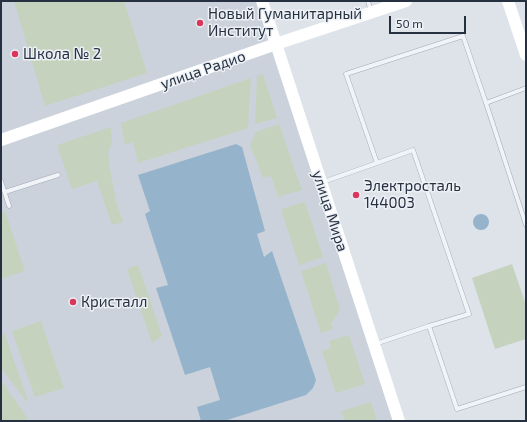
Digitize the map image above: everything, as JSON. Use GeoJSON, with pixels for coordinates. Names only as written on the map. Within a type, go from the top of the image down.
{"type":"FeatureCollection","features":[{"type":"Feature","properties":{"kind":"main road","name":"улица Мира"},"geometry":{"type":"LineString","coordinates":[[262,1],[399,421]]}},
{"type":"Feature","properties":{"kind":"main road","name":"улица Радио"},"geometry":{"type":"LineString","coordinates":[[1,140],[276,44],[369,7],[406,1]]}},
{"type":"Feature","properties":{"kind":"main road"},"geometry":{"type":"LineString","coordinates":[[508,1],[526,55]]}},
{"type":"Feature","properties":{"kind":"lane"},"geometry":{"type":"LineString","coordinates":[[377,163],[346,74],[463,36],[526,225]]}},
{"type":"Feature","properties":{"kind":"lane"},"geometry":{"type":"LineString","coordinates":[[486,103],[526,88]]}},
{"type":"Feature","properties":{"kind":"lane"},"geometry":{"type":"LineString","coordinates":[[321,182],[413,150],[469,314],[374,344]]}},
{"type":"Feature","properties":{"kind":"lane"},"geometry":{"type":"LineString","coordinates":[[5,192],[58,175]]}},
{"type":"Feature","properties":{"kind":"lane"},"geometry":{"type":"LineString","coordinates":[[1,181],[9,206]]}},
{"type":"Feature","properties":{"kind":"lane"},"geometry":{"type":"LineString","coordinates":[[429,326],[457,409],[526,387]]}},
{"type":"Feature","properties":{"kind":"shaded area"},"geometry":{"type":"Polygon","coordinates":[[[1,1],[262,1],[399,421],[1,421],[1,1]]]}},
{"type":"Feature","properties":{"kind":"green space"},"geometry":{"type":"Polygon","coordinates":[[[14,1],[124,1],[147,73],[45,106],[14,1]]]}},
{"type":"Feature","properties":{"kind":"green space"},"geometry":{"type":"Polygon","coordinates":[[[263,74],[277,118],[255,124],[257,76],[263,74]]]}},
{"type":"Feature","properties":{"kind":"green space"},"geometry":{"type":"Polygon","coordinates":[[[251,78],[248,128],[138,163],[133,142],[125,145],[121,123],[251,78]]]}},
{"type":"Feature","properties":{"kind":"green space"},"geometry":{"type":"Polygon","coordinates":[[[279,124],[302,190],[278,197],[271,176],[263,178],[250,145],[256,132],[279,124]]]}},
{"type":"Feature","properties":{"kind":"green space"},"geometry":{"type":"Polygon","coordinates":[[[111,127],[112,143],[108,152],[110,169],[116,201],[123,222],[112,225],[97,181],[72,189],[57,145],[111,127]]]}},
{"type":"Feature","properties":{"kind":"green space"},"geometry":{"type":"Polygon","coordinates":[[[305,202],[323,257],[299,265],[281,209],[305,202]]]}},
{"type":"Feature","properties":{"kind":"green space"},"geometry":{"type":"Polygon","coordinates":[[[5,211],[25,271],[1,279],[1,213],[5,211]]]}},
{"type":"Feature","properties":{"kind":"green space"},"geometry":{"type":"Polygon","coordinates":[[[326,263],[340,310],[331,324],[333,329],[321,333],[301,271],[326,263]]]}},
{"type":"Feature","properties":{"kind":"green space"},"geometry":{"type":"Polygon","coordinates":[[[512,264],[526,305],[526,339],[495,349],[472,278],[512,264]]]}},
{"type":"Feature","properties":{"kind":"green space"},"geometry":{"type":"Polygon","coordinates":[[[138,265],[162,336],[152,343],[127,269],[138,265]]]}},
{"type":"Feature","properties":{"kind":"green space"},"geometry":{"type":"Polygon","coordinates":[[[41,321],[64,388],[35,397],[12,331],[41,321]]]}},
{"type":"Feature","properties":{"kind":"green space"},"geometry":{"type":"Polygon","coordinates":[[[4,332],[28,401],[27,402],[1,368],[1,338],[4,332]]]}},
{"type":"Feature","properties":{"kind":"green space"},"geometry":{"type":"Polygon","coordinates":[[[349,335],[365,384],[336,393],[322,351],[331,348],[329,341],[349,335]]]}},
{"type":"Feature","properties":{"kind":"green space"},"geometry":{"type":"Polygon","coordinates":[[[1,380],[28,419],[21,421],[1,421],[1,380]]]}},
{"type":"Feature","properties":{"kind":"green space"},"geometry":{"type":"Polygon","coordinates":[[[371,402],[377,421],[345,421],[341,411],[371,402]]]}},
{"type":"Feature","properties":{"kind":"water"},"geometry":{"type":"Polygon","coordinates":[[[236,144],[242,147],[265,231],[257,234],[264,257],[272,251],[316,380],[313,388],[306,395],[224,421],[201,421],[197,407],[220,400],[210,367],[185,375],[156,288],[168,285],[145,214],[150,211],[138,175],[236,144]]]}},
{"type":"Feature","properties":{"kind":"water"},"geometry":{"type":"Polygon","coordinates":[[[481,214],[487,216],[489,222],[487,228],[481,230],[475,228],[473,222],[475,216],[481,214]]]}},
{"type":"Feature","properties":{"kind":"place","name":"Новый Гуманитарный Институт"},"geometry":{"type":"Point","coordinates":[200,23]}},
{"type":"Feature","properties":{"kind":"place","name":"Школа № 2"},"geometry":{"type":"Point","coordinates":[15,54]}},
{"type":"Feature","properties":{"kind":"place","name":"Электросталь 144003"},"geometry":{"type":"Point","coordinates":[356,195]}},
{"type":"Feature","properties":{"kind":"place","name":"Кристалл"},"geometry":{"type":"Point","coordinates":[73,302]}}]}
